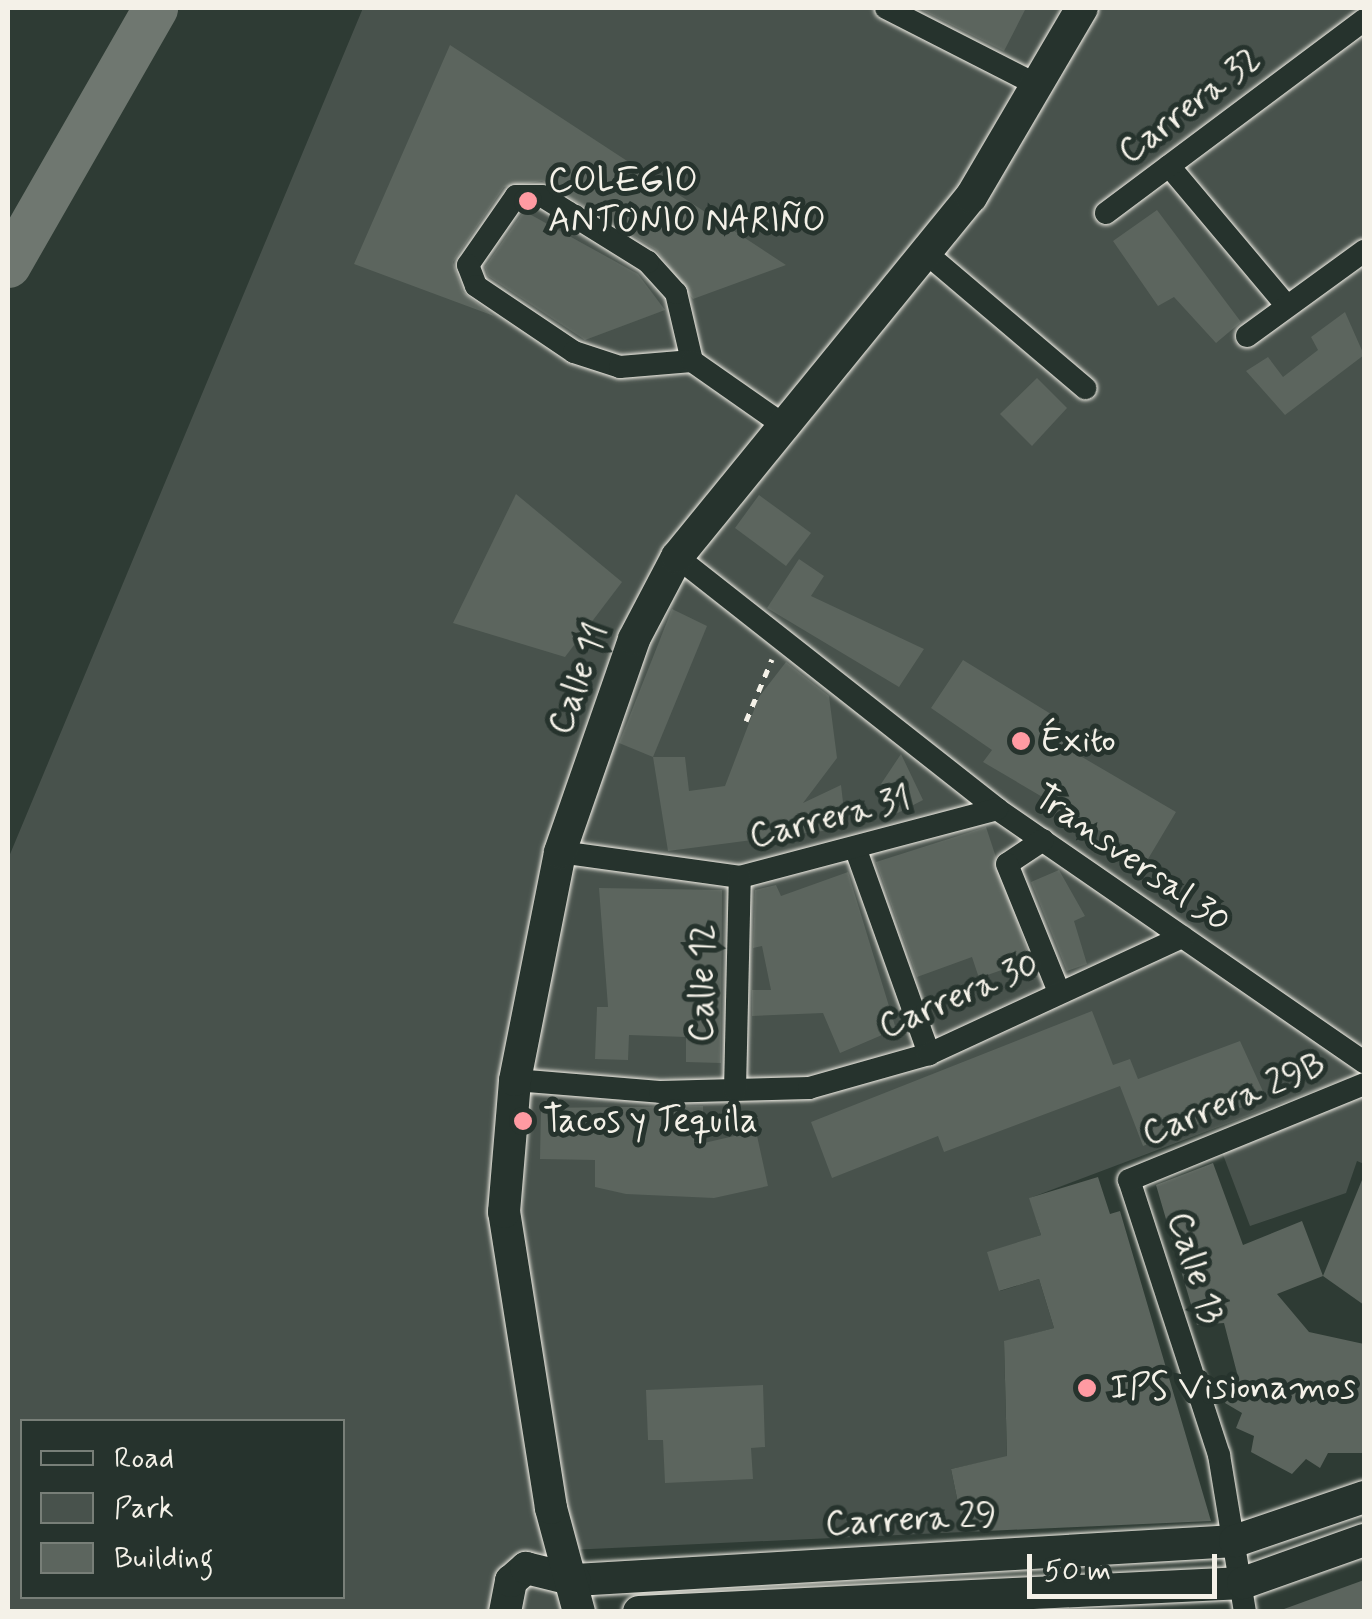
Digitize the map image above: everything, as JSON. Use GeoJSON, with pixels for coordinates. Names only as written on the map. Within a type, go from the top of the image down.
{"type":"FeatureCollection","features":[{"type":"Feature","properties":{"kind":"main road","name":"Calle 11"},"geometry":{"type":"LineString","coordinates":[[577,1596],[552,1508],[504,1212],[516,1080],[560,852],[634,639],[677,557],[971,197],[1082,8]]}},
{"type":"Feature","properties":{"kind":"main road","name":"Carrera 29"},"geometry":{"type":"LineString","coordinates":[[577,1596],[1236,1541],[1364,1496]]}},
{"type":"Feature","properties":{"kind":"main road"},"geometry":{"type":"LineString","coordinates":[[505,1612],[510,1580],[526,1568],[552,1508]]}},
{"type":"Feature","properties":{"kind":"main road"},"geometry":{"type":"LineString","coordinates":[[640,1612],[1244,1597],[1364,1540]]}},
{"type":"Feature","properties":{"kind":"main road"},"geometry":{"type":"LineString","coordinates":[[526,1568],[577,1596]]}},
{"type":"Feature","properties":{"kind":"street"},"geometry":{"type":"LineString","coordinates":[[886,8],[1036,85]]}},
{"type":"Feature","properties":{"kind":"street","name":"Carrera 32"},"geometry":{"type":"LineString","coordinates":[[1106,213],[1364,20]]}},
{"type":"Feature","properties":{"kind":"street"},"geometry":{"type":"LineString","coordinates":[[1169,166],[1286,305]]}},
{"type":"Feature","properties":{"kind":"street"},"geometry":{"type":"LineString","coordinates":[[692,361],[676,293],[657,272],[542,196],[516,196],[468,266],[476,286],[574,352],[620,366],[692,361],[784,426]]}},
{"type":"Feature","properties":{"kind":"street"},"geometry":{"type":"LineString","coordinates":[[1247,336],[1364,251]]}},
{"type":"Feature","properties":{"kind":"street"},"geometry":{"type":"LineString","coordinates":[[926,253],[1085,388]]}},
{"type":"Feature","properties":{"kind":"street","name":"Transversal 30"},"geometry":{"type":"LineString","coordinates":[[677,557],[997,809],[1364,1060]]}},
{"type":"Feature","properties":{"kind":"street","name":"Carrera 31"},"geometry":{"type":"LineString","coordinates":[[560,852],[740,877],[856,850],[997,809]]}},
{"type":"Feature","properties":{"kind":"street"},"geometry":{"type":"LineString","coordinates":[[1043,840],[1006,864],[1059,992]]}},
{"type":"Feature","properties":{"kind":"street"},"geometry":{"type":"LineString","coordinates":[[856,850],[930,1054]]}},
{"type":"Feature","properties":{"kind":"street","name":"Calle 12"},"geometry":{"type":"LineString","coordinates":[[736,1090],[740,877]]}},
{"type":"Feature","properties":{"kind":"street","name":"Carrera 30"},"geometry":{"type":"LineString","coordinates":[[516,1080],[736,1090],[809,1088],[930,1054],[1182,937]]}},
{"type":"Feature","properties":{"kind":"street","name":"Carrera 29B"},"geometry":{"type":"LineString","coordinates":[[1129,1180],[1364,1084]]}},
{"type":"Feature","properties":{"kind":"street","name":"Calle 13"},"geometry":{"type":"LineString","coordinates":[[1129,1180],[1219,1455],[1244,1597]]}},
{"type":"Feature","properties":{"kind":"path"},"geometry":{"type":"LineString","coordinates":[[746,721],[781,638]]}},
{"type":"Feature","properties":{"kind":"green space"},"geometry":{"type":"Polygon","coordinates":[[[363,8],[1364,8],[1364,1072],[1030,1198],[1041,1235],[988,1253],[1000,1291],[1039,1279],[1054,1328],[1004,1342],[1007,1457],[951,1469],[964,1532],[569,1550],[569,1611],[8,1612],[8,859],[363,8]]]}},
{"type":"Feature","properties":{"kind":"green space"},"geometry":{"type":"Polygon","coordinates":[[[1364,1095],[1364,1164],[1357,1161],[1346,1193],[1250,1226],[1222,1152],[1364,1095]]]}},
{"type":"Feature","properties":{"kind":"building"},"geometry":{"type":"Polygon","coordinates":[[[918,8],[1026,8],[1004,51],[918,8]]]}},
{"type":"Feature","properties":{"kind":"building"},"geometry":{"type":"Polygon","coordinates":[[[450,45],[786,265],[693,299],[656,250],[542,181],[504,187],[453,262],[463,292],[494,316],[354,264],[450,45]]]}},
{"type":"Feature","properties":{"kind":"building"},"geometry":{"type":"Polygon","coordinates":[[[1157,210],[1241,322],[1216,343],[1174,297],[1158,306],[1113,241],[1157,210]]]}},
{"type":"Feature","properties":{"kind":"building"},"geometry":{"type":"Polygon","coordinates":[[[524,211],[638,274],[665,310],[585,340],[488,276],[485,267],[524,211]]]}},
{"type":"Feature","properties":{"kind":"building"},"geometry":{"type":"Polygon","coordinates":[[[1345,312],[1364,355],[1285,415],[1246,371],[1268,357],[1283,377],[1318,350],[1311,337],[1345,312]]]}},
{"type":"Feature","properties":{"kind":"building"},"geometry":{"type":"Polygon","coordinates":[[[1037,378],[1067,408],[1032,446],[1000,414],[1037,378]]]}},
{"type":"Feature","properties":{"kind":"building"},"geometry":{"type":"Polygon","coordinates":[[[516,494],[622,582],[565,657],[453,623],[516,494]]]}},
{"type":"Feature","properties":{"kind":"building"},"geometry":{"type":"Polygon","coordinates":[[[759,495],[811,533],[786,566],[735,528],[759,495]]]}},
{"type":"Feature","properties":{"kind":"building"},"geometry":{"type":"Polygon","coordinates":[[[799,559],[824,576],[811,596],[924,649],[899,687],[767,608],[799,559]]]}},
{"type":"Feature","properties":{"kind":"building"},"geometry":{"type":"Polygon","coordinates":[[[672,609],[707,626],[653,757],[619,743],[672,609]]]}},
{"type":"Feature","properties":{"kind":"building"},"geometry":{"type":"Polygon","coordinates":[[[963,660],[1059,719],[1052,729],[1082,757],[1176,812],[1148,859],[983,762],[992,750],[931,708],[963,660]]]}},
{"type":"Feature","properties":{"kind":"building"},"geometry":{"type":"Polygon","coordinates":[[[786,662],[829,696],[837,758],[803,803],[841,785],[846,828],[668,851],[653,757],[685,757],[689,791],[725,786],[759,697],[786,662]]]}},
{"type":"Feature","properties":{"kind":"building"},"geometry":{"type":"Polygon","coordinates":[[[901,754],[923,800],[890,817],[877,790],[901,754]]]}},
{"type":"Feature","properties":{"kind":"building"},"geometry":{"type":"Polygon","coordinates":[[[986,827],[1030,960],[979,978],[972,957],[917,977],[876,862],[986,827]]]}},
{"type":"Feature","properties":{"kind":"building"},"geometry":{"type":"Polygon","coordinates":[[[1059,870],[1085,916],[1074,921],[1087,964],[1067,971],[1031,882],[1059,870]]]}},
{"type":"Feature","properties":{"kind":"building"},"geometry":{"type":"Polygon","coordinates":[[[848,872],[896,1029],[840,1053],[823,1013],[752,1016],[752,990],[771,990],[762,946],[753,948],[755,890],[776,885],[781,896],[848,872]]]}},
{"type":"Feature","properties":{"kind":"building"},"geometry":{"type":"Polygon","coordinates":[[[599,888],[722,890],[721,1063],[686,1062],[686,1037],[629,1035],[628,1060],[595,1059],[597,1007],[608,1007],[599,888]]]}},
{"type":"Feature","properties":{"kind":"building"},"geometry":{"type":"Polygon","coordinates":[[[1092,1011],[1113,1065],[1130,1059],[1138,1079],[1240,1041],[1266,1098],[1143,1146],[1120,1086],[944,1152],[938,1136],[832,1178],[811,1122],[1092,1011]]]}},
{"type":"Feature","properties":{"kind":"building"},"geometry":{"type":"Polygon","coordinates":[[[703,1106],[704,1143],[756,1131],[768,1186],[714,1198],[626,1194],[595,1187],[595,1160],[540,1159],[541,1108],[703,1106]]]}},
{"type":"Feature","properties":{"kind":"building"},"geometry":{"type":"Polygon","coordinates":[[[1213,1163],[1243,1245],[1302,1221],[1323,1276],[1277,1294],[1309,1332],[1364,1344],[1364,1453],[1328,1453],[1320,1468],[1306,1459],[1292,1474],[1251,1452],[1254,1436],[1236,1428],[1242,1413],[1225,1403],[1238,1377],[1224,1323],[1197,1325],[1156,1185],[1213,1163]]]}},
{"type":"Feature","properties":{"kind":"building"},"geometry":{"type":"Polygon","coordinates":[[[1364,1175],[1364,1305],[1323,1276],[1364,1175]]]}},
{"type":"Feature","properties":{"kind":"building"},"geometry":{"type":"Polygon","coordinates":[[[1098,1177],[1110,1214],[1120,1211],[1211,1521],[964,1532],[951,1469],[1007,1456],[1004,1341],[1054,1328],[1039,1279],[999,1291],[987,1252],[1041,1235],[1029,1198],[1098,1177]]]}},
{"type":"Feature","properties":{"kind":"building"},"geometry":{"type":"Polygon","coordinates":[[[763,1385],[765,1447],[751,1448],[753,1479],[665,1483],[663,1440],[648,1440],[646,1390],[763,1385]]]}},
{"type":"Feature","properties":{"kind":"building"},"geometry":{"type":"Polygon","coordinates":[[[1364,1580],[1364,1612],[1284,1612],[1284,1609],[1364,1580]]]}},
{"type":"Feature","properties":{"kind":"waterway"},"geometry":{"type":"LineString","coordinates":[[8,265],[155,8]]}},
{"type":"Feature","properties":{"kind":"place","name":"COLEGIO ANTONIO NARIÑO"},"geometry":{"type":"Point","coordinates":[528,201]}},
{"type":"Feature","properties":{"kind":"place","name":"Éxito"},"geometry":{"type":"Point","coordinates":[1021,741]}},
{"type":"Feature","properties":{"kind":"place","name":"Tacos y Tequila"},"geometry":{"type":"Point","coordinates":[523,1121]}},
{"type":"Feature","properties":{"kind":"place","name":"IPS Visionamos"},"geometry":{"type":"Point","coordinates":[1087,1388]}}]}
